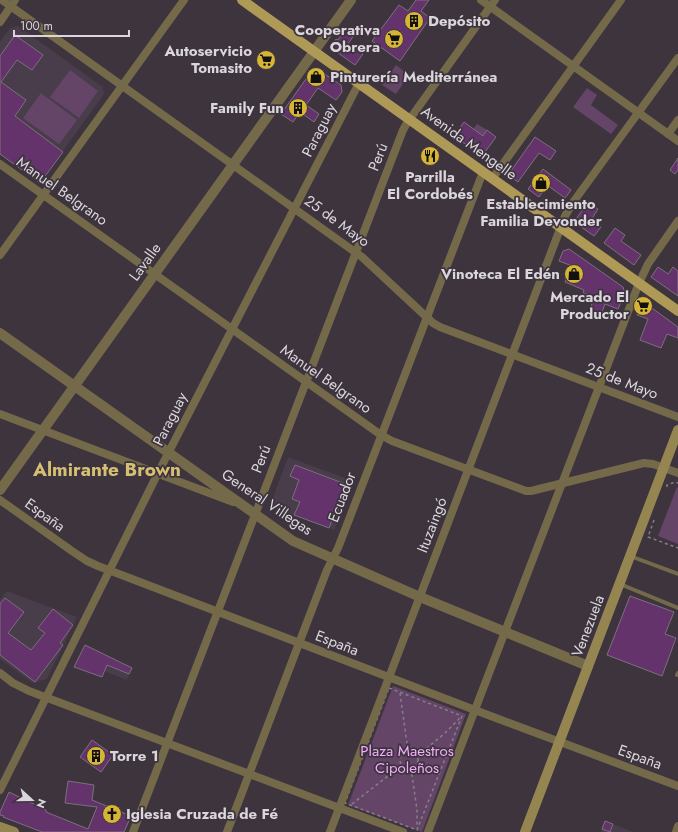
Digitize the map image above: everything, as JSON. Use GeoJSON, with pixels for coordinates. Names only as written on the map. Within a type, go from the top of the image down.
{"type":"FeatureCollection","features":[{"type":"Feature","properties":{"kind":"main road","name":"Avenida Mengelle"},"geometry":{"type":"LineString","coordinates":[[245,1],[678,311]]}},
{"type":"Feature","properties":{"kind":"main road","name":"Venezuela"},"geometry":{"type":"LineString","coordinates":[[525,832],[678,430]]}},
{"type":"Feature","properties":{"kind":"main road"},"geometry":{"type":"LineString","coordinates":[[0,827],[14,832]]}},
{"type":"Feature","properties":{"kind":"street","name":"25 de Mayo"},"geometry":{"type":"LineString","coordinates":[[2,0],[13,3],[122,85],[356,252],[374,267],[426,318],[440,327],[678,417]]}},
{"type":"Feature","properties":{"kind":"street"},"geometry":{"type":"LineString","coordinates":[[0,255],[184,0]]}},
{"type":"Feature","properties":{"kind":"street","name":"Lavalle"},"geometry":{"type":"LineString","coordinates":[[0,490],[351,0]]}},
{"type":"Feature","properties":{"kind":"street"},"geometry":{"type":"LineString","coordinates":[[481,0],[493,3],[574,66],[678,141]]}},
{"type":"Feature","properties":{"kind":"street"},"geometry":{"type":"LineString","coordinates":[[492,179],[621,0]]}},
{"type":"Feature","properties":{"kind":"street"},"geometry":{"type":"LineString","coordinates":[[0,22],[13,3]]}},
{"type":"Feature","properties":{"kind":"street","name":"Perú"},"geometry":{"type":"LineString","coordinates":[[133,832],[402,133],[409,119],[493,3]]}},
{"type":"Feature","properties":{"kind":"street","name":"Ituzaingó"},"geometry":{"type":"LineString","coordinates":[[330,832],[560,227],[571,206],[678,59]]}},
{"type":"Feature","properties":{"kind":"street","name":"Paraguay"},"geometry":{"type":"LineString","coordinates":[[0,790],[168,453],[359,83]]}},
{"type":"Feature","properties":{"kind":"street"},"geometry":{"type":"LineString","coordinates":[[668,134],[678,120]]}},
{"type":"Feature","properties":{"kind":"street","name":"Manuel Belgrano"},"geometry":{"type":"LineString","coordinates":[[0,164],[381,435],[394,442],[526,491],[644,463],[650,463],[678,473]]}},
{"type":"Feature","properties":{"kind":"street","name":"Ecuador"},"geometry":{"type":"LineString","coordinates":[[227,832],[327,570],[340,541],[483,172]]}},
{"type":"Feature","properties":{"kind":"street"},"geometry":{"type":"LineString","coordinates":[[428,832],[639,283],[648,264],[678,221]]}},
{"type":"Feature","properties":{"kind":"street","name":"General Villegas"},"geometry":{"type":"LineString","coordinates":[[0,333],[293,541],[420,597],[588,666]]}},
{"type":"Feature","properties":{"kind":"street"},"geometry":{"type":"LineString","coordinates":[[0,414],[242,505]]}},
{"type":"Feature","properties":{"kind":"street","name":"España"},"geometry":{"type":"LineString","coordinates":[[0,500],[77,555],[93,564],[678,786]]}},
{"type":"Feature","properties":{"kind":"street"},"geometry":{"type":"LineString","coordinates":[[0,673],[18,686],[46,698],[403,832]]}},
{"type":"Feature","properties":{"kind":"street"},"geometry":{"type":"LineString","coordinates":[[676,832],[678,826]]}},
{"type":"Feature","properties":{"kind":"lane"},"geometry":{"type":"LineString","coordinates":[[630,556],[678,574]]}},
{"type":"Feature","properties":{"kind":"lane"},"geometry":{"type":"LineString","coordinates":[[619,584],[678,608]]}},
{"type":"Feature","properties":{"kind":"path"},"geometry":{"type":"LineString","coordinates":[[664,493],[667,486],[675,482],[678,483]]}},
{"type":"Feature","properties":{"kind":"path"},"geometry":{"type":"LineString","coordinates":[[656,515],[648,537],[678,548]]}},
{"type":"Feature","properties":{"kind":"path"},"geometry":{"type":"LineString","coordinates":[[418,830],[345,803],[389,688],[462,716]]}},
{"type":"Feature","properties":{"kind":"path"},"geometry":{"type":"LineString","coordinates":[[400,693],[408,751]]}},
{"type":"Feature","properties":{"kind":"path"},"geometry":{"type":"LineString","coordinates":[[417,756],[444,734],[462,716]]}},
{"type":"Feature","properties":{"kind":"path"},"geometry":{"type":"LineString","coordinates":[[418,830],[462,716]]}},
{"type":"Feature","properties":{"kind":"path"},"geometry":{"type":"LineString","coordinates":[[408,751],[414,752],[418,760],[414,767],[411,768],[406,768],[400,761],[403,753],[408,751]]}},
{"type":"Feature","properties":{"kind":"path"},"geometry":{"type":"LineString","coordinates":[[351,805],[402,765]]}},
{"type":"Feature","properties":{"kind":"path"},"geometry":{"type":"LineString","coordinates":[[411,768],[417,810],[418,830]]}},
{"type":"Feature","properties":{"kind":"shaded area"},"geometry":{"type":"Polygon","coordinates":[[[18,26],[103,87],[104,94],[40,183],[0,154],[0,42],[10,28],[18,26]]]}},
{"type":"Feature","properties":{"kind":"shaded area"},"geometry":{"type":"Polygon","coordinates":[[[288,457],[353,481],[334,530],[270,506],[288,457]]]}},
{"type":"Feature","properties":{"kind":"shaded area"},"geometry":{"type":"Polygon","coordinates":[[[7,591],[77,617],[47,679],[33,683],[0,659],[0,600],[7,591]]]}},
{"type":"Feature","properties":{"kind":"shaded area"},"geometry":{"type":"Polygon","coordinates":[[[85,645],[132,668],[127,680],[104,671],[74,667],[85,645]]]}},
{"type":"Feature","properties":{"kind":"shaded area"},"geometry":{"type":"Polygon","coordinates":[[[605,821],[633,832],[601,832],[605,821]]]}},
{"type":"Feature","properties":{"kind":"green space"},"geometry":{"type":"Polygon","coordinates":[[[396,65],[409,75],[396,94],[382,85],[396,65]]]}},
{"type":"Feature","properties":{"kind":"green space"},"geometry":{"type":"Polygon","coordinates":[[[70,70],[98,91],[79,118],[50,97],[70,70]]]}},
{"type":"Feature","properties":{"kind":"green space"},"geometry":{"type":"Polygon","coordinates":[[[587,88],[597,95],[591,105],[618,125],[611,134],[573,107],[587,88]]]}},
{"type":"Feature","properties":{"kind":"green space"},"geometry":{"type":"Polygon","coordinates":[[[41,93],[77,120],[59,144],[23,118],[41,93]]]}},
{"type":"Feature","properties":{"kind":"green space"},"geometry":{"type":"Polygon","coordinates":[[[477,124],[487,130],[473,149],[463,143],[477,124]]]}},
{"type":"Feature","properties":{"kind":"green space"},"geometry":{"type":"Polygon","coordinates":[[[677,487],[678,488],[678,544],[658,536],[677,487]]]}},
{"type":"Feature","properties":{"kind":"green space","name":"Plaza Maestros Cipoleños"},"geometry":{"type":"Polygon","coordinates":[[[393,686],[466,714],[422,832],[348,805],[393,686]]]}},
{"type":"Feature","properties":{"kind":"building"},"geometry":{"type":"Polygon","coordinates":[[[416,0],[429,0],[421,11],[430,18],[400,61],[372,41],[399,5],[408,11],[416,0]]]}},
{"type":"Feature","properties":{"kind":"building"},"geometry":{"type":"Polygon","coordinates":[[[346,28],[354,35],[348,44],[363,54],[355,65],[334,50],[333,44],[336,39],[338,40],[346,28]]]}},
{"type":"Feature","properties":{"kind":"building"},"geometry":{"type":"Polygon","coordinates":[[[15,35],[43,55],[32,70],[17,60],[1,82],[26,100],[15,116],[63,152],[40,183],[0,154],[0,56],[15,35]]]}},
{"type":"Feature","properties":{"kind":"building"},"geometry":{"type":"Polygon","coordinates":[[[313,69],[317,69],[341,85],[342,92],[336,100],[318,88],[306,105],[319,114],[314,122],[300,112],[293,122],[281,114],[313,69]]]}},
{"type":"Feature","properties":{"kind":"building"},"geometry":{"type":"Polygon","coordinates":[[[464,122],[483,136],[487,130],[496,137],[482,156],[454,136],[464,122]]]}},
{"type":"Feature","properties":{"kind":"building"},"geometry":{"type":"Polygon","coordinates":[[[535,137],[556,151],[550,160],[539,153],[518,182],[508,175],[535,137]]]}},
{"type":"Feature","properties":{"kind":"building"},"geometry":{"type":"Polygon","coordinates":[[[678,158],[678,170],[675,174],[670,170],[678,158]]]}},
{"type":"Feature","properties":{"kind":"building"},"geometry":{"type":"Polygon","coordinates":[[[543,169],[571,190],[565,198],[547,185],[539,197],[528,189],[543,169]]]}},
{"type":"Feature","properties":{"kind":"building"},"geometry":{"type":"Polygon","coordinates":[[[588,202],[598,209],[591,220],[601,227],[594,236],[574,222],[588,202]]]}},
{"type":"Feature","properties":{"kind":"building"},"geometry":{"type":"Polygon","coordinates":[[[615,228],[625,235],[621,241],[641,255],[634,265],[604,243],[615,228]]]}},
{"type":"Feature","properties":{"kind":"building"},"geometry":{"type":"Polygon","coordinates":[[[569,249],[623,287],[625,293],[618,309],[605,304],[601,315],[590,310],[594,297],[583,293],[584,290],[565,282],[572,266],[559,261],[563,251],[569,249]]]}},
{"type":"Feature","properties":{"kind":"building"},"geometry":{"type":"Polygon","coordinates":[[[658,267],[668,274],[673,267],[678,271],[678,296],[651,277],[658,267]]]}},
{"type":"Feature","properties":{"kind":"building"},"geometry":{"type":"Polygon","coordinates":[[[645,303],[678,327],[678,338],[667,334],[661,348],[640,340],[648,319],[637,315],[641,304],[645,303]]]}},
{"type":"Feature","properties":{"kind":"building"},"geometry":{"type":"Polygon","coordinates":[[[295,465],[348,485],[336,516],[334,515],[329,528],[294,515],[300,502],[292,499],[299,480],[290,476],[295,465]]]}},
{"type":"Feature","properties":{"kind":"building"},"geometry":{"type":"Polygon","coordinates":[[[630,596],[674,612],[665,634],[676,638],[662,676],[607,655],[630,596]]]}},
{"type":"Feature","properties":{"kind":"building"},"geometry":{"type":"Polygon","coordinates":[[[5,598],[24,612],[8,633],[31,650],[45,633],[38,628],[53,609],[73,625],[60,643],[63,645],[35,682],[0,655],[0,604],[5,598]]]}},
{"type":"Feature","properties":{"kind":"building"},"geometry":{"type":"Polygon","coordinates":[[[85,645],[132,668],[129,674],[107,665],[102,677],[74,667],[85,645]]]}},
{"type":"Feature","properties":{"kind":"building","name":"Torre 1"},"geometry":{"type":"Polygon","coordinates":[[[92,740],[113,755],[101,772],[80,757],[92,740]]]}},
{"type":"Feature","properties":{"kind":"building"},"geometry":{"type":"Polygon","coordinates":[[[68,781],[94,785],[92,800],[131,816],[124,832],[42,832],[0,815],[9,792],[46,810],[46,812],[88,829],[97,807],[65,803],[68,781]]]}},
{"type":"Feature","properties":{"kind":"building"},"geometry":{"type":"Polygon","coordinates":[[[605,821],[613,824],[610,832],[602,829],[605,821]]]}},
{"type":"Feature","properties":{"kind":"place","name":"Depósito"},"geometry":{"type":"Point","coordinates":[414,21]}},
{"type":"Feature","properties":{"kind":"place","name":"Cooperativa Obrera"},"geometry":{"type":"Point","coordinates":[394,39]}},
{"type":"Feature","properties":{"kind":"place","name":"Autoservicio Tomasito"},"geometry":{"type":"Point","coordinates":[266,60]}},
{"type":"Feature","properties":{"kind":"place","name":"Pinturería Mediterránea"},"geometry":{"type":"Point","coordinates":[316,77]}},
{"type":"Feature","properties":{"kind":"place","name":"Family Fun"},"geometry":{"type":"Point","coordinates":[298,108]}},
{"type":"Feature","properties":{"kind":"place","name":"Parrilla El Cordobés"},"geometry":{"type":"Point","coordinates":[430,156]}},
{"type":"Feature","properties":{"kind":"place","name":"Establecimiento Familia Devonder"},"geometry":{"type":"Point","coordinates":[541,183]}},
{"type":"Feature","properties":{"kind":"place","name":"Vinoteca El Edén"},"geometry":{"type":"Point","coordinates":[574,274]}},
{"type":"Feature","properties":{"kind":"place","name":"Mercado El Productor"},"geometry":{"type":"Point","coordinates":[643,306]}},
{"type":"Feature","properties":{"kind":"place","name":"Torre 1"},"geometry":{"type":"Point","coordinates":[96,756]}},
{"type":"Feature","properties":{"kind":"place","name":"Iglesia Cruzada de Fé"},"geometry":{"type":"Point","coordinates":[112,814]}},
{"type":"Feature","properties":{"kind":"district","name":"Almirante Brown"},"geometry":{"type":"Point","coordinates":[107,469]}}]}
